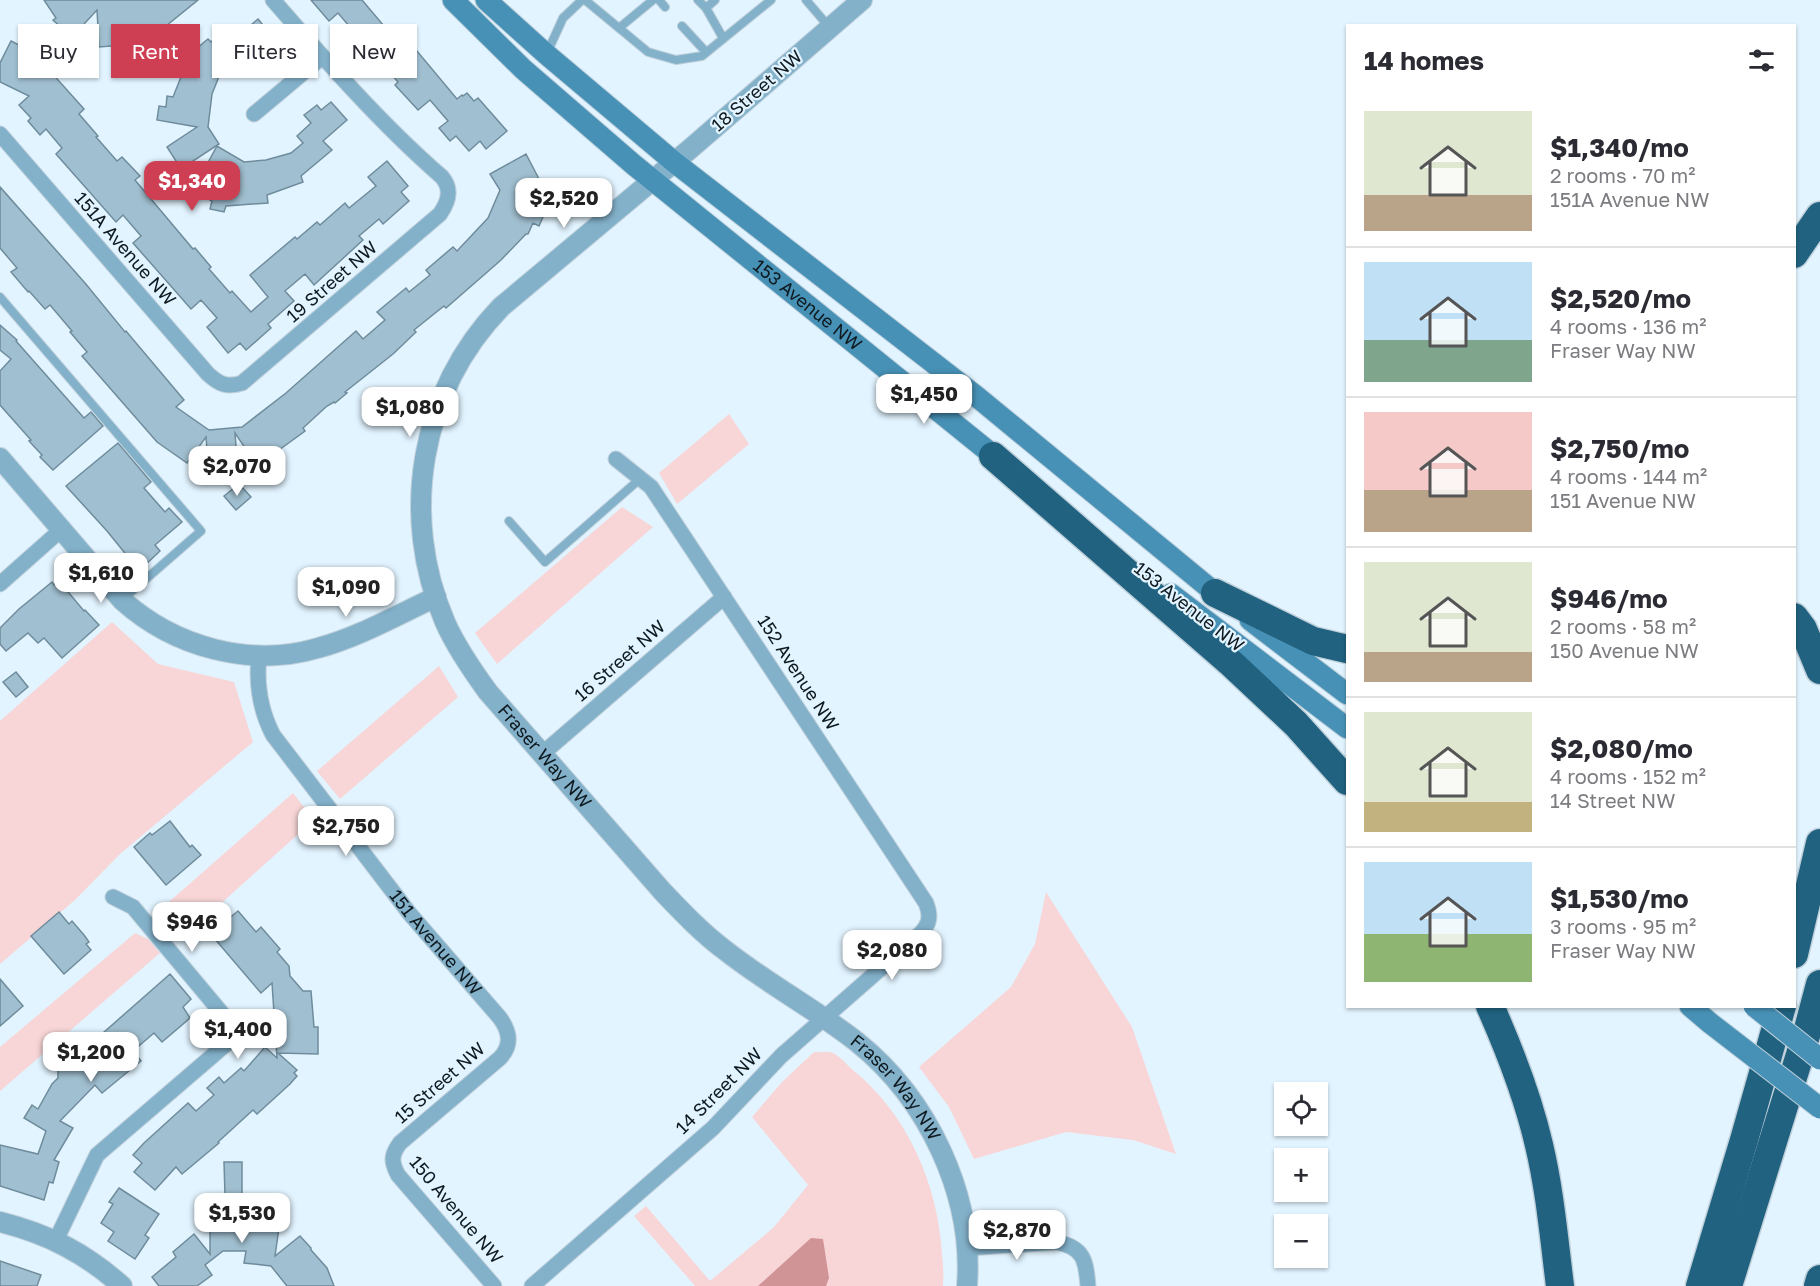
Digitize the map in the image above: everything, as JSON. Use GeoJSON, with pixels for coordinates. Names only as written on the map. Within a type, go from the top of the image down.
{"type":"FeatureCollection","features":[{"type":"Feature","properties":{"kind":"highway"},"geometry":{"type":"LineString","coordinates":[[1796,251],[1820,216]]}},
{"type":"Feature","properties":{"kind":"highway"},"geometry":{"type":"LineString","coordinates":[[993,456],[1232,664],[1296,724],[1346,780]]}},
{"type":"Feature","properties":{"kind":"highway"},"geometry":{"type":"LineString","coordinates":[[1215,593],[1313,641],[1346,649]]}},
{"type":"Feature","properties":{"kind":"highway"},"geometry":{"type":"LineString","coordinates":[[1796,619],[1803,628],[1820,670]]}},
{"type":"Feature","properties":{"kind":"highway"},"geometry":{"type":"LineString","coordinates":[[1796,945],[1820,843]]}},
{"type":"Feature","properties":{"kind":"highway"},"geometry":{"type":"LineString","coordinates":[[1728,1286],[1820,984]]}},
{"type":"Feature","properties":{"kind":"highway"},"geometry":{"type":"LineString","coordinates":[[1491,1008],[1515,1063],[1539,1144],[1560,1286]]}},
{"type":"Feature","properties":{"kind":"highway"},"geometry":{"type":"LineString","coordinates":[[1700,1286],[1781,1008]]}},
{"type":"Feature","properties":{"kind":"highway"},"geometry":{"type":"LineString","coordinates":[[1818,1286],[1820,1279]]}},
{"type":"Feature","properties":{"kind":"main road","name":"153 Avenue NW"},"geometry":{"type":"LineString","coordinates":[[453,0],[523,69],[651,180],[993,456],[1346,727]]}},
{"type":"Feature","properties":{"kind":"main road","name":"153 Avenue NW"},"geometry":{"type":"LineString","coordinates":[[486,0],[674,162],[976,396],[1215,593],[1346,693]]}},
{"type":"Feature","properties":{"kind":"main road"},"geometry":{"type":"LineString","coordinates":[[1692,1008],[1820,1108]]}},
{"type":"Feature","properties":{"kind":"main road"},"geometry":{"type":"LineString","coordinates":[[1756,1008],[1820,1059]]}},
{"type":"Feature","properties":{"kind":"street"},"geometry":{"type":"LineString","coordinates":[[254,114],[322,57],[273,0]]}},
{"type":"Feature","properties":{"kind":"street","name":"18 Street NW"},"geometry":{"type":"LineString","coordinates":[[651,180],[862,0]]}},
{"type":"Feature","properties":{"kind":"street","name":"19 Street NW"},"geometry":{"type":"LineString","coordinates":[[224,386],[234,386],[249,378],[440,214],[447,204],[449,190],[442,177],[322,57]]}},
{"type":"Feature","properties":{"kind":"street","name":"151A Avenue NW"},"geometry":{"type":"LineString","coordinates":[[0,134],[208,374],[224,386]]}},
{"type":"Feature","properties":{"kind":"street","name":"Fraser Way NW"},"geometry":{"type":"LineString","coordinates":[[651,180],[501,307],[478,332],[461,357],[437,415],[428,443],[423,473],[420,522],[424,550],[436,597],[445,622],[464,657],[488,692],[693,924],[735,958],[857,1042],[883,1066],[912,1101],[926,1121],[948,1166],[956,1192],[967,1248],[967,1286]]}},
{"type":"Feature","properties":{"kind":"street"},"geometry":{"type":"LineString","coordinates":[[0,458],[122,600],[145,618],[182,638],[221,651],[259,656],[298,653],[347,638],[436,597]]}},
{"type":"Feature","properties":{"kind":"street","name":"152 Avenue NW"},"geometry":{"type":"LineString","coordinates":[[616,459],[651,488],[926,903],[930,920]]}},
{"type":"Feature","properties":{"kind":"street"},"geometry":{"type":"LineString","coordinates":[[0,584],[63,529]]}},
{"type":"Feature","properties":{"kind":"street","name":"16 Street NW"},"geometry":{"type":"LineString","coordinates":[[542,754],[724,597]]}},
{"type":"Feature","properties":{"kind":"street","name":"151 Avenue NW"},"geometry":{"type":"LineString","coordinates":[[259,656],[257,678],[259,694],[267,723],[273,735],[410,914],[500,1018],[509,1038]]}},
{"type":"Feature","properties":{"kind":"street"},"geometry":{"type":"LineString","coordinates":[[56,1240],[97,1155],[232,1039],[230,1023],[133,907],[112,897]]}},
{"type":"Feature","properties":{"kind":"street","name":"14 Street NW"},"geometry":{"type":"LineString","coordinates":[[532,1286],[713,1128],[765,1072],[920,934],[930,920]]}},
{"type":"Feature","properties":{"kind":"street","name":"15 Street NW"},"geometry":{"type":"LineString","coordinates":[[392,1157],[400,1143],[500,1058],[508,1046],[509,1038]]}},
{"type":"Feature","properties":{"kind":"street","name":"150 Avenue NW"},"geometry":{"type":"LineString","coordinates":[[392,1157],[398,1175],[494,1286]]}},
{"type":"Feature","properties":{"kind":"street"},"geometry":{"type":"LineString","coordinates":[[0,1222],[56,1240],[81,1254],[122,1286]]}},
{"type":"Feature","properties":{"kind":"street"},"geometry":{"type":"LineString","coordinates":[[967,1248],[1056,1242],[1072,1246],[1085,1261],[1088,1286]]}},
{"type":"Feature","properties":{"kind":"lane"},"geometry":{"type":"LineString","coordinates":[[546,54],[563,18],[584,0],[648,52],[676,60],[702,56],[771,0]]}},
{"type":"Feature","properties":{"kind":"lane"},"geometry":{"type":"LineString","coordinates":[[620,28],[652,0]]}},
{"type":"Feature","properties":{"kind":"lane"},"geometry":{"type":"LineString","coordinates":[[659,0],[665,7]]}},
{"type":"Feature","properties":{"kind":"lane"},"geometry":{"type":"LineString","coordinates":[[698,0],[706,8],[723,38]]}},
{"type":"Feature","properties":{"kind":"lane"},"geometry":{"type":"LineString","coordinates":[[706,8],[715,0]]}},
{"type":"Feature","properties":{"kind":"lane"},"geometry":{"type":"LineString","coordinates":[[806,0],[830,28]]}},
{"type":"Feature","properties":{"kind":"lane"},"geometry":{"type":"LineString","coordinates":[[682,26],[706,52]]}},
{"type":"Feature","properties":{"kind":"lane"},"geometry":{"type":"LineString","coordinates":[[0,297],[201,531],[122,600]]}},
{"type":"Feature","properties":{"kind":"lane"},"geometry":{"type":"LineString","coordinates":[[509,521],[545,562],[641,478]]}},
{"type":"Feature","properties":{"kind":"shaded area"},"geometry":{"type":"Polygon","coordinates":[[[729,414],[749,444],[677,504],[659,473],[729,414]]]}},
{"type":"Feature","properties":{"kind":"shaded area"},"geometry":{"type":"Polygon","coordinates":[[[622,507],[653,527],[497,664],[475,633],[622,507]]]}},
{"type":"Feature","properties":{"kind":"shaded area"},"geometry":{"type":"Polygon","coordinates":[[[112,622],[158,664],[234,682],[253,742],[120,854],[75,900],[0,964],[0,721],[112,622]]]}},
{"type":"Feature","properties":{"kind":"shaded area"},"geometry":{"type":"Polygon","coordinates":[[[439,666],[458,697],[340,799],[317,771],[439,666]]]}},
{"type":"Feature","properties":{"kind":"shaded area"},"geometry":{"type":"Polygon","coordinates":[[[293,793],[314,820],[187,934],[162,908],[293,793]]]}},
{"type":"Feature","properties":{"kind":"shaded area"},"geometry":{"type":"Polygon","coordinates":[[[1046,892],[1132,1027],[1176,1154],[1133,1140],[1066,1132],[974,1159],[949,1107],[919,1067],[1011,987],[1035,944],[1046,892]]]}},
{"type":"Feature","properties":{"kind":"shaded area"},"geometry":{"type":"Polygon","coordinates":[[[135,933],[148,939],[160,953],[0,1091],[0,1047],[135,933]]]}},
{"type":"Feature","properties":{"kind":"shaded area"},"geometry":{"type":"Polygon","coordinates":[[[814,1052],[836,1054],[873,1089],[905,1130],[927,1177],[934,1202],[939,1228],[943,1286],[695,1286],[634,1216],[646,1206],[710,1281],[774,1227],[808,1185],[752,1117],[782,1082],[814,1052]]]}},
{"type":"Feature","properties":{"kind":"shaded area"},"geometry":{"type":"Polygon","coordinates":[[[811,1238],[823,1239],[829,1278],[826,1286],[758,1286],[811,1238]]]}},
{"type":"Feature","properties":{"kind":"building"},"geometry":{"type":"Polygon","coordinates":[[[44,0],[198,0],[168,24],[111,24],[111,46],[99,47],[97,10],[84,24],[57,24],[53,20],[56,18],[44,0]]]}},
{"type":"Feature","properties":{"kind":"building"},"geometry":{"type":"Polygon","coordinates":[[[311,0],[362,0],[382,24],[347,24],[338,13],[329,21],[311,0]]]}},
{"type":"Feature","properties":{"kind":"building"},"geometry":{"type":"Polygon","coordinates":[[[258,19],[262,24],[252,24],[258,19]]]}},
{"type":"Feature","properties":{"kind":"building"},"geometry":{"type":"Polygon","coordinates":[[[208,39],[211,42],[212,78],[218,78],[212,94],[208,127],[219,144],[181,169],[167,147],[197,127],[157,120],[159,106],[166,107],[167,96],[173,97],[181,78],[200,78],[200,46],[208,39]]]}},
{"type":"Feature","properties":{"kind":"building"},"geometry":{"type":"Polygon","coordinates":[[[11,41],[18,44],[18,78],[56,78],[84,109],[79,114],[98,136],[96,137],[117,161],[122,157],[140,176],[135,180],[211,267],[209,269],[230,293],[232,291],[251,312],[268,297],[250,275],[295,237],[297,239],[317,222],[320,225],[345,203],[349,208],[376,186],[368,177],[387,161],[408,186],[401,192],[409,201],[383,224],[379,219],[359,236],[363,240],[314,285],[305,274],[285,291],[294,301],[268,324],[271,328],[246,350],[240,343],[228,353],[207,327],[217,318],[201,300],[191,309],[133,243],[141,236],[123,215],[116,222],[56,154],[62,148],[46,129],[40,135],[28,121],[31,118],[19,105],[29,96],[0,82],[0,63],[11,41]]]}},
{"type":"Feature","properties":{"kind":"building"},"geometry":{"type":"Polygon","coordinates":[[[417,51],[457,99],[467,93],[474,101],[478,98],[507,131],[486,149],[480,141],[469,151],[456,136],[450,141],[439,128],[448,121],[430,100],[418,110],[395,85],[398,82],[395,78],[417,78],[417,51]]]}},
{"type":"Feature","properties":{"kind":"building"},"geometry":{"type":"Polygon","coordinates":[[[331,102],[347,120],[323,141],[332,150],[301,176],[303,182],[267,195],[268,203],[226,206],[224,212],[210,209],[212,201],[193,190],[217,146],[244,162],[266,160],[291,153],[303,143],[297,136],[311,123],[304,115],[317,105],[321,110],[331,102]]]}},
{"type":"Feature","properties":{"kind":"building"},"geometry":{"type":"Polygon","coordinates":[[[526,154],[540,181],[516,194],[547,208],[539,226],[533,223],[528,234],[501,260],[446,308],[444,306],[414,330],[416,332],[393,354],[345,392],[347,393],[335,403],[327,406],[303,428],[305,431],[279,450],[281,452],[258,467],[235,433],[238,473],[209,475],[206,437],[187,463],[157,442],[82,356],[87,352],[50,305],[45,309],[11,272],[17,268],[0,248],[0,187],[184,400],[176,407],[209,430],[242,427],[286,393],[356,331],[363,339],[385,320],[377,312],[406,288],[409,292],[430,275],[426,270],[453,247],[457,251],[488,218],[500,190],[490,174],[526,154]]]}},
{"type":"Feature","properties":{"kind":"building"},"geometry":{"type":"Polygon","coordinates":[[[0,325],[17,340],[84,418],[91,412],[103,426],[53,470],[40,457],[42,455],[29,441],[31,440],[0,405],[0,371],[11,359],[0,350],[0,325]]]}},
{"type":"Feature","properties":{"kind":"building"},"geometry":{"type":"Polygon","coordinates":[[[118,443],[151,482],[144,488],[165,512],[169,508],[182,522],[155,545],[160,551],[141,569],[135,562],[133,563],[66,486],[118,443]]]}},
{"type":"Feature","properties":{"kind":"building"},"geometry":{"type":"Polygon","coordinates":[[[239,484],[251,497],[236,510],[224,496],[239,484]]]}},
{"type":"Feature","properties":{"kind":"building"},"geometry":{"type":"Polygon","coordinates":[[[59,581],[99,625],[62,658],[44,638],[38,643],[28,633],[6,651],[0,644],[0,628],[52,582],[54,585],[59,581]]]}},
{"type":"Feature","properties":{"kind":"building"},"geometry":{"type":"Polygon","coordinates":[[[16,672],[28,687],[16,697],[3,682],[16,672]]]}},
{"type":"Feature","properties":{"kind":"building"},"geometry":{"type":"Polygon","coordinates":[[[170,821],[190,847],[192,845],[201,855],[166,885],[134,847],[150,833],[152,835],[170,821]]]}},
{"type":"Feature","properties":{"kind":"building"},"geometry":{"type":"Polygon","coordinates":[[[238,911],[256,932],[261,927],[280,949],[277,952],[289,966],[290,976],[303,991],[311,991],[314,1027],[318,1027],[318,1054],[278,1053],[297,1070],[294,1073],[297,1076],[290,1084],[257,1114],[253,1110],[182,1174],[176,1167],[155,1190],[134,1172],[142,1163],[133,1155],[144,1143],[188,1103],[196,1111],[214,1095],[207,1088],[219,1077],[224,1083],[241,1068],[244,1071],[265,1047],[277,1058],[272,983],[261,993],[209,932],[238,911]]]}},
{"type":"Feature","properties":{"kind":"building"},"geometry":{"type":"Polygon","coordinates":[[[59,912],[69,924],[72,921],[84,935],[89,942],[86,944],[91,950],[64,974],[31,936],[59,912]]]}},
{"type":"Feature","properties":{"kind":"building"},"geometry":{"type":"Polygon","coordinates":[[[170,974],[191,999],[183,1007],[190,1018],[162,1042],[154,1033],[133,1051],[141,1061],[102,1093],[95,1085],[60,1121],[73,1128],[54,1160],[59,1162],[53,1183],[49,1182],[44,1200],[0,1186],[0,1145],[38,1154],[46,1131],[24,1118],[32,1105],[38,1109],[58,1078],[58,1071],[62,1067],[67,1067],[87,1050],[84,1047],[170,974]]]}},
{"type":"Feature","properties":{"kind":"building"},"geometry":{"type":"Polygon","coordinates":[[[0,979],[23,1006],[0,1026],[0,979]]]}},
{"type":"Feature","properties":{"kind":"building"},"geometry":{"type":"Polygon","coordinates":[[[224,1162],[242,1162],[242,1216],[280,1221],[275,1256],[300,1236],[327,1268],[334,1286],[287,1286],[271,1266],[244,1263],[246,1251],[223,1251],[205,1265],[212,1275],[197,1286],[159,1286],[152,1277],[176,1257],[173,1252],[194,1234],[210,1254],[210,1196],[225,1196],[224,1162]]]}},
{"type":"Feature","properties":{"kind":"building"},"geometry":{"type":"Polygon","coordinates":[[[119,1188],[159,1214],[145,1235],[149,1238],[135,1259],[108,1241],[114,1232],[101,1223],[113,1204],[109,1202],[119,1188]]]}},
{"type":"Feature","properties":{"kind":"building"},"geometry":{"type":"Polygon","coordinates":[[[0,1261],[41,1275],[37,1286],[0,1286],[0,1261]]]}}]}
